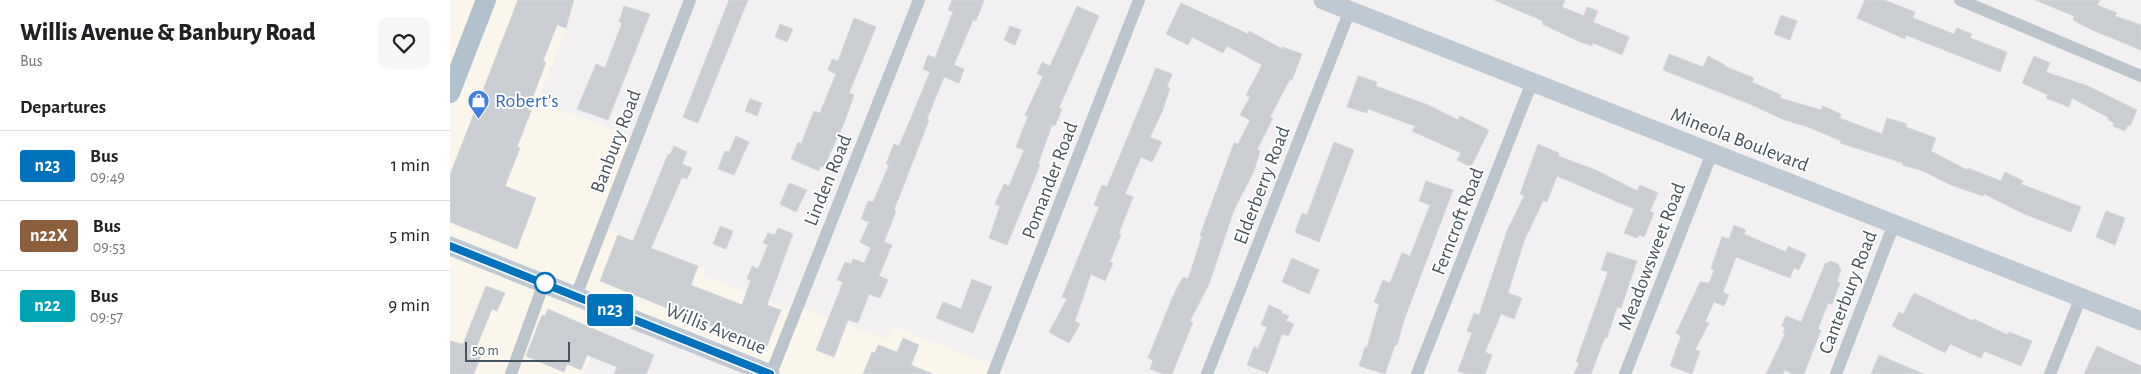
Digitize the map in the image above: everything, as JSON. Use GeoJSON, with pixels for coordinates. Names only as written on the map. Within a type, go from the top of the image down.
{"type":"FeatureCollection","features":[{"type":"Feature","properties":{"kind":"main road"},"geometry":{"type":"LineString","coordinates":[[450,93],[486,0]]}},
{"type":"Feature","properties":{"kind":"main road","name":"Mineola Boulevard"},"geometry":{"type":"LineString","coordinates":[[1323,0],[2141,320]]}},
{"type":"Feature","properties":{"kind":"main road","name":"Willis Avenue"},"geometry":{"type":"LineString","coordinates":[[450,246],[761,372]]}},
{"type":"Feature","properties":{"kind":"street","name":"Banbury Road"},"geometry":{"type":"LineString","coordinates":[[576,296],[690,0]]}},
{"type":"Feature","properties":{"kind":"street","name":"Linden Road"},"geometry":{"type":"LineString","coordinates":[[761,372],[919,0]]}},
{"type":"Feature","properties":{"kind":"street","name":"Pomander Road"},"geometry":{"type":"LineString","coordinates":[[993,374],[1139,0]]}},
{"type":"Feature","properties":{"kind":"street"},"geometry":{"type":"LineString","coordinates":[[1960,0],[2141,76]]}},
{"type":"Feature","properties":{"kind":"street","name":"Elderberry Road"},"geometry":{"type":"LineString","coordinates":[[1207,374],[1350,10]]}},
{"type":"Feature","properties":{"kind":"street","name":"Ferncroft Road"},"geometry":{"type":"LineString","coordinates":[[1417,374],[1532,82]]}},
{"type":"Feature","properties":{"kind":"street","name":"Meadowsweet Road"},"geometry":{"type":"LineString","coordinates":[[1625,374],[1712,152]]}},
{"type":"Feature","properties":{"kind":"street","name":"Canterbury Road"},"geometry":{"type":"LineString","coordinates":[[1836,374],[1894,224]]}},
{"type":"Feature","properties":{"kind":"street"},"geometry":{"type":"LineString","coordinates":[[511,374],[544,283]]}},
{"type":"Feature","properties":{"kind":"street"},"geometry":{"type":"LineString","coordinates":[[2050,374],[2081,297]]}},
{"type":"Feature","properties":{"kind":"shaded area"},"geometry":{"type":"Polygon","coordinates":[[[450,0],[577,0],[538,101],[636,139],[602,227],[705,268],[702,275],[795,312],[798,306],[888,340],[893,326],[996,367],[993,374],[770,374],[610,310],[584,374],[450,374],[450,0]]]}},
{"type":"Feature","properties":{"kind":"building"},"geometry":{"type":"Polygon","coordinates":[[[518,0],[574,0],[566,28],[557,25],[543,61],[546,62],[528,110],[531,111],[517,147],[520,148],[505,186],[536,198],[517,249],[450,222],[450,175],[518,0]]]}},
{"type":"Feature","properties":{"kind":"building"},"geometry":{"type":"Polygon","coordinates":[[[729,0],[748,0],[698,123],[683,117],[729,0]]]}},
{"type":"Feature","properties":{"kind":"building"},"geometry":{"type":"Polygon","coordinates":[[[952,0],[984,0],[976,21],[973,20],[954,65],[964,69],[959,83],[944,77],[927,119],[929,120],[894,210],[896,211],[884,242],[892,245],[879,276],[888,280],[880,298],[869,294],[858,323],[848,320],[834,357],[816,350],[843,282],[837,280],[845,262],[851,264],[853,259],[864,263],[871,248],[860,242],[869,222],[861,219],[868,201],[873,202],[889,165],[886,164],[894,144],[899,146],[913,113],[930,72],[923,69],[928,55],[935,58],[953,12],[948,10],[952,0]]]}},
{"type":"Feature","properties":{"kind":"building"},"geometry":{"type":"Polygon","coordinates":[[[1494,0],[1565,0],[1562,7],[1584,16],[1587,7],[1598,11],[1593,22],[1629,37],[1622,55],[1593,43],[1592,46],[1578,41],[1542,24],[1543,21],[1494,0]]]}},
{"type":"Feature","properties":{"kind":"building"},"geometry":{"type":"Polygon","coordinates":[[[1865,0],[1884,0],[1915,12],[1913,18],[1954,34],[1957,28],[1972,34],[1970,38],[2007,52],[2000,72],[1906,35],[1905,39],[1857,18],[1865,0]]]}},
{"type":"Feature","properties":{"kind":"building"},"geometry":{"type":"Polygon","coordinates":[[[2035,0],[2100,0],[2097,5],[2117,13],[2115,16],[2141,25],[2141,50],[2092,30],[2073,20],[2074,16],[2035,0]]]}},
{"type":"Feature","properties":{"kind":"building"},"geometry":{"type":"Polygon","coordinates":[[[1181,3],[1248,34],[1249,31],[1282,49],[1282,47],[1302,54],[1292,80],[1290,79],[1270,117],[1273,118],[1257,150],[1260,151],[1254,171],[1234,210],[1209,284],[1190,321],[1193,322],[1172,374],[1164,374],[1150,369],[1153,360],[1148,358],[1173,296],[1183,277],[1188,279],[1202,236],[1200,235],[1234,143],[1238,144],[1250,120],[1240,115],[1250,97],[1246,95],[1262,65],[1227,46],[1223,53],[1192,37],[1188,45],[1166,34],[1181,3]]]}},
{"type":"Feature","properties":{"kind":"building"},"geometry":{"type":"Polygon","coordinates":[[[624,6],[650,14],[608,120],[577,109],[596,64],[605,68],[622,23],[619,22],[624,6]]]}},
{"type":"Feature","properties":{"kind":"building"},"geometry":{"type":"Polygon","coordinates":[[[1077,6],[1099,16],[1059,108],[1062,109],[1055,126],[1052,125],[1038,164],[1040,165],[1007,245],[989,238],[1000,206],[995,204],[1004,184],[1009,186],[1024,150],[1016,147],[1028,116],[1025,115],[1043,76],[1037,74],[1042,62],[1050,66],[1077,6]]]}},
{"type":"Feature","properties":{"kind":"building"},"geometry":{"type":"Polygon","coordinates":[[[1781,15],[1797,21],[1790,40],[1774,34],[1781,15]]]}},
{"type":"Feature","properties":{"kind":"building"},"geometry":{"type":"Polygon","coordinates":[[[854,18],[876,27],[849,93],[854,95],[844,123],[824,167],[821,166],[819,171],[791,159],[798,142],[801,144],[814,111],[820,113],[836,74],[828,70],[832,59],[838,61],[854,18]]]}},
{"type":"Feature","properties":{"kind":"building"},"geometry":{"type":"Polygon","coordinates":[[[780,24],[793,29],[787,42],[775,37],[780,24]]]}},
{"type":"Feature","properties":{"kind":"building"},"geometry":{"type":"Polygon","coordinates":[[[1010,26],[1021,30],[1015,45],[1004,40],[1010,26]]]}},
{"type":"Feature","properties":{"kind":"building"},"geometry":{"type":"Polygon","coordinates":[[[1669,54],[1703,67],[1708,56],[1724,66],[1754,78],[1752,82],[1781,95],[1780,98],[1821,110],[1823,106],[1841,114],[1840,118],[1882,134],[1887,118],[1907,124],[1906,127],[1936,138],[1931,151],[1967,170],[1968,168],[2001,181],[2005,172],[2023,181],[2021,184],[2081,207],[2071,232],[2024,214],[1984,194],[1983,196],[1951,185],[1923,171],[1902,165],[1903,163],[1840,143],[1841,141],[1808,127],[1782,119],[1752,105],[1663,70],[1669,54]]]}},
{"type":"Feature","properties":{"kind":"building"},"geometry":{"type":"Polygon","coordinates":[[[2034,56],[2050,63],[2046,72],[2088,86],[2137,110],[2130,126],[2128,125],[2125,131],[2113,126],[2114,123],[2108,120],[2109,118],[2072,98],[2069,107],[2046,98],[2048,95],[2022,83],[2034,56]]]}},
{"type":"Feature","properties":{"kind":"building"},"geometry":{"type":"Polygon","coordinates":[[[1156,68],[1172,74],[1167,87],[1170,88],[1162,112],[1150,137],[1162,142],[1152,162],[1141,157],[1125,194],[1133,197],[1110,262],[1113,263],[1105,281],[1091,274],[1075,321],[1080,324],[1069,343],[1049,332],[1067,299],[1062,297],[1099,207],[1094,205],[1102,185],[1107,187],[1156,68]]]}},
{"type":"Feature","properties":{"kind":"building"},"geometry":{"type":"Polygon","coordinates":[[[1358,76],[1377,82],[1376,86],[1428,105],[1458,120],[1460,116],[1489,130],[1471,167],[1457,160],[1461,153],[1412,131],[1415,126],[1368,109],[1367,113],[1347,107],[1358,76]]]}},
{"type":"Feature","properties":{"kind":"building"},"geometry":{"type":"Polygon","coordinates":[[[750,99],[762,103],[757,116],[745,111],[750,99]]]}},
{"type":"Feature","properties":{"kind":"building"},"geometry":{"type":"Polygon","coordinates":[[[736,136],[749,142],[734,175],[718,169],[725,151],[729,152],[736,136]]]}},
{"type":"Feature","properties":{"kind":"building"},"geometry":{"type":"Polygon","coordinates":[[[1334,142],[1354,150],[1319,242],[1295,232],[1302,213],[1307,215],[1334,142]]]}},
{"type":"Feature","properties":{"kind":"building"},"geometry":{"type":"Polygon","coordinates":[[[1538,144],[1559,153],[1558,156],[1596,170],[1637,191],[1640,185],[1658,193],[1650,211],[1654,213],[1644,237],[1639,235],[1637,238],[1624,233],[1634,209],[1557,176],[1547,202],[1543,201],[1524,241],[1508,293],[1522,298],[1514,319],[1501,314],[1485,352],[1492,355],[1485,374],[1466,374],[1458,371],[1472,333],[1467,331],[1474,313],[1479,315],[1507,231],[1524,196],[1520,194],[1538,144]]]}},
{"type":"Feature","properties":{"kind":"building"},"geometry":{"type":"Polygon","coordinates":[[[674,146],[687,152],[682,164],[692,168],[687,179],[682,177],[651,248],[698,266],[691,285],[742,305],[751,280],[747,279],[752,266],[758,269],[768,245],[763,243],[768,233],[775,235],[778,228],[793,234],[767,305],[781,310],[766,348],[600,281],[618,235],[633,241],[668,154],[670,155],[674,146]]]}},
{"type":"Feature","properties":{"kind":"building"},"geometry":{"type":"Polygon","coordinates":[[[1426,181],[1453,190],[1385,374],[1359,366],[1365,347],[1367,348],[1379,304],[1374,302],[1383,280],[1390,283],[1402,253],[1410,256],[1430,205],[1419,201],[1426,181]]]}},
{"type":"Feature","properties":{"kind":"building"},"geometry":{"type":"Polygon","coordinates":[[[789,183],[807,190],[796,212],[780,204],[789,183]]]}},
{"type":"Feature","properties":{"kind":"building"},"geometry":{"type":"Polygon","coordinates":[[[2106,211],[2125,218],[2115,245],[2096,237],[2106,211]]]}},
{"type":"Feature","properties":{"kind":"building"},"geometry":{"type":"Polygon","coordinates":[[[1734,225],[1746,230],[1744,234],[1786,252],[1788,246],[1806,254],[1799,270],[1794,268],[1790,278],[1736,257],[1723,292],[1729,295],[1724,306],[1714,302],[1705,322],[1709,323],[1695,350],[1700,351],[1692,374],[1670,366],[1681,336],[1676,333],[1700,282],[1709,283],[1714,270],[1711,268],[1722,237],[1729,239],[1734,225]]]}},
{"type":"Feature","properties":{"kind":"building"},"geometry":{"type":"Polygon","coordinates":[[[720,226],[733,231],[726,249],[713,244],[720,226]]]}},
{"type":"Feature","properties":{"kind":"building"},"geometry":{"type":"Polygon","coordinates":[[[1607,252],[1637,261],[1621,308],[1617,307],[1607,338],[1605,337],[1591,374],[1574,374],[1579,363],[1576,362],[1608,272],[1601,270],[1607,252]]]}},
{"type":"Feature","properties":{"kind":"building"},"geometry":{"type":"Polygon","coordinates":[[[1292,258],[1319,270],[1309,294],[1282,282],[1292,258]]]}},
{"type":"Feature","properties":{"kind":"building"},"geometry":{"type":"Polygon","coordinates":[[[1831,261],[1838,264],[1841,270],[1837,281],[1840,283],[1832,304],[1828,303],[1818,329],[1821,330],[1804,374],[1792,374],[1785,370],[1783,374],[1766,374],[1785,334],[1783,333],[1785,328],[1782,326],[1786,316],[1801,322],[1825,264],[1831,261]]]}},
{"type":"Feature","properties":{"kind":"building"},"geometry":{"type":"Polygon","coordinates":[[[972,279],[992,287],[973,333],[936,318],[943,302],[961,309],[972,279]]]}},
{"type":"Feature","properties":{"kind":"building"},"geometry":{"type":"Polygon","coordinates":[[[486,286],[505,293],[497,311],[492,309],[476,348],[483,350],[474,374],[450,374],[450,341],[463,344],[486,286]]]}},
{"type":"Feature","properties":{"kind":"building"},"geometry":{"type":"Polygon","coordinates":[[[1914,293],[1973,321],[1974,319],[2008,335],[2009,332],[2032,341],[2021,366],[1984,351],[1981,358],[1950,344],[1945,353],[1892,326],[1899,312],[1903,314],[1914,293]]]}},
{"type":"Feature","properties":{"kind":"building"},"geometry":{"type":"Polygon","coordinates":[[[1269,305],[1289,316],[1286,321],[1294,324],[1288,336],[1282,334],[1268,373],[1247,365],[1254,347],[1258,349],[1267,327],[1261,325],[1269,305]]]}},
{"type":"Feature","properties":{"kind":"building"},"geometry":{"type":"Polygon","coordinates":[[[548,309],[654,355],[646,374],[614,374],[617,367],[587,355],[581,370],[567,364],[564,372],[526,356],[542,315],[545,316],[548,309]]]}},
{"type":"Feature","properties":{"kind":"building"},"geometry":{"type":"Polygon","coordinates":[[[903,338],[919,345],[911,365],[933,374],[863,374],[872,352],[875,353],[878,345],[897,352],[903,338]]]}},
{"type":"Feature","properties":{"kind":"building"},"geometry":{"type":"Polygon","coordinates":[[[2097,346],[2141,366],[2141,374],[2084,374],[2097,346]]]}},
{"type":"Feature","properties":{"kind":"building"},"geometry":{"type":"Polygon","coordinates":[[[1879,355],[1924,374],[1871,374],[1879,355]]]}},
{"type":"Feature","properties":{"kind":"bus line","name":"n23"},"geometry":{"type":"LineString","coordinates":[[450,246],[770,374]]}},
{"type":"Feature","properties":{"kind":"place","name":"Robert's"},"geometry":{"type":"Point","coordinates":[479,119]}}]}
